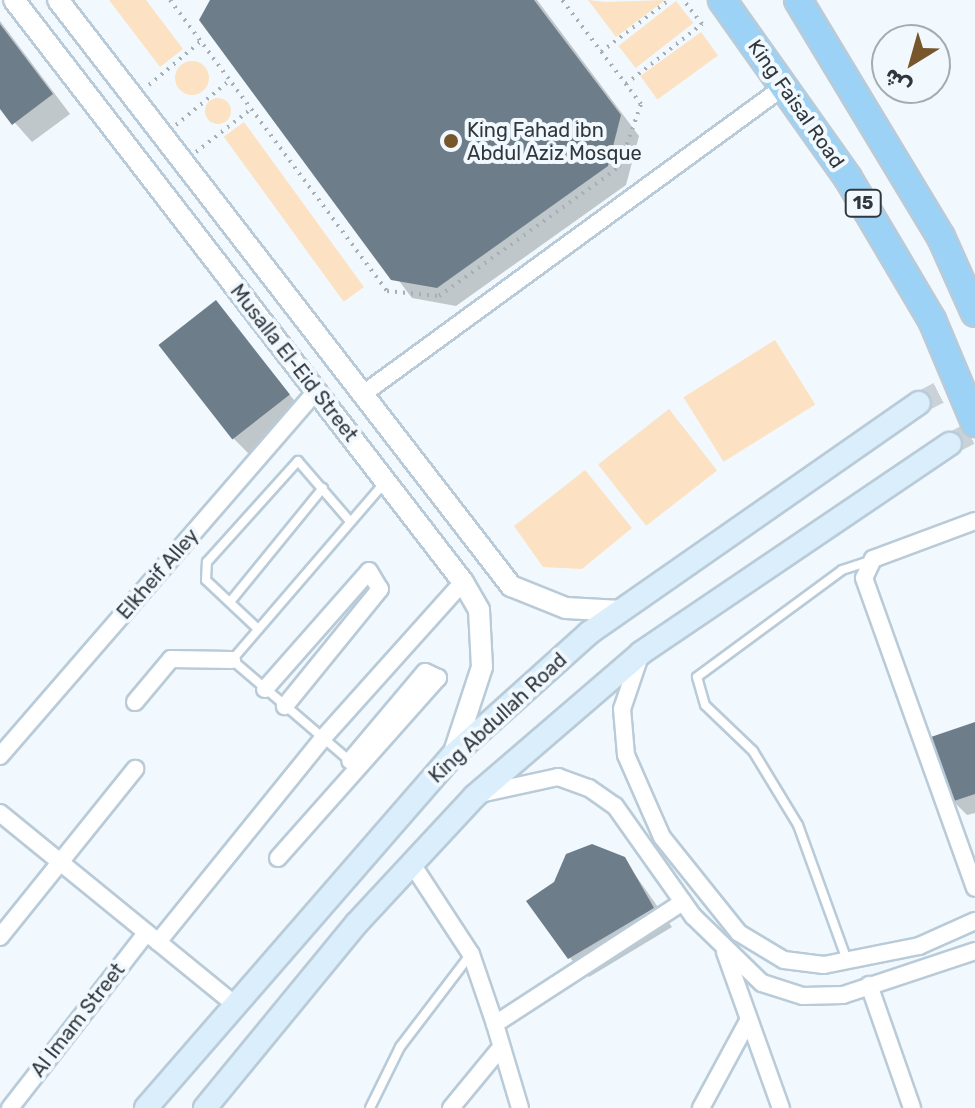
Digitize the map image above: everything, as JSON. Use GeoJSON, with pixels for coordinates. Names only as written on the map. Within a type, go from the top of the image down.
{"type":"FeatureCollection","features":[{"type":"Feature","properties":{"kind":"highway","name":"King Faisal Road"},"geometry":{"type":"LineString","coordinates":[[722,0],[848,178],[932,320],[975,423]]}},
{"type":"Feature","properties":{"kind":"highway","name":"15"},"geometry":{"type":"LineString","coordinates":[[798,0],[941,237],[975,313]]}},
{"type":"Feature","properties":{"kind":"main road","name":"King Abdullah Road"},"geometry":{"type":"LineString","coordinates":[[146,1108],[453,755],[621,611],[919,403]]}},
{"type":"Feature","properties":{"kind":"main road","name":"King Abdullah Road"},"geometry":{"type":"LineString","coordinates":[[205,1108],[412,864],[475,796],[641,653],[950,444]]}},
{"type":"Feature","properties":{"kind":"street","name":"Musalla El-Eid Street"},"geometry":{"type":"LineString","coordinates":[[14,0],[463,582],[479,610],[482,667],[453,755]]}},
{"type":"Feature","properties":{"kind":"street","name":"Musalla El-Eid Street"},"geometry":{"type":"LineString","coordinates":[[58,0],[165,134],[511,586],[534,600],[621,611]]}},
{"type":"Feature","properties":{"kind":"street"},"geometry":{"type":"LineString","coordinates":[[363,394],[782,88]]}},
{"type":"Feature","properties":{"kind":"street","name":"Elkheif Alley"},"geometry":{"type":"LineString","coordinates":[[0,756],[316,391]]}},
{"type":"Feature","properties":{"kind":"street"},"geometry":{"type":"LineString","coordinates":[[975,521],[873,559],[864,578],[975,888]]}},
{"type":"Feature","properties":{"kind":"street"},"geometry":{"type":"LineString","coordinates":[[439,550],[452,562],[470,560],[476,548],[470,532]]}},
{"type":"Feature","properties":{"kind":"street"},"geometry":{"type":"LineString","coordinates":[[265,689],[369,571],[380,589],[285,706]]}},
{"type":"Feature","properties":{"kind":"street","name":"Al Imam Street"},"geometry":{"type":"LineString","coordinates":[[10,1108],[323,738],[463,582]]}},
{"type":"Feature","properties":{"kind":"street"},"geometry":{"type":"LineString","coordinates":[[641,653],[622,709],[621,735],[662,837],[760,949],[805,965],[848,963],[974,926]]}},
{"type":"Feature","properties":{"kind":"street"},"geometry":{"type":"LineString","coordinates":[[135,702],[171,659],[232,660]]}},
{"type":"Feature","properties":{"kind":"street"},"geometry":{"type":"LineString","coordinates":[[278,858],[430,671],[436,682],[355,765]]}},
{"type":"Feature","properties":{"kind":"street"},"geometry":{"type":"LineString","coordinates":[[0,937],[135,769]]}},
{"type":"Feature","properties":{"kind":"street"},"geometry":{"type":"LineString","coordinates":[[475,796],[558,777],[589,788],[615,806],[683,902],[725,952],[762,983],[803,996],[843,995],[975,951]]}},
{"type":"Feature","properties":{"kind":"street"},"geometry":{"type":"LineString","coordinates":[[0,813],[234,1004]]}},
{"type":"Feature","properties":{"kind":"street"},"geometry":{"type":"LineString","coordinates":[[412,864],[471,954],[495,1024],[498,1051],[520,1108]]}},
{"type":"Feature","properties":{"kind":"street"},"geometry":{"type":"LineString","coordinates":[[495,1024],[683,902]]}},
{"type":"Feature","properties":{"kind":"street"},"geometry":{"type":"LineString","coordinates":[[725,952],[747,1023],[781,1108]]}},
{"type":"Feature","properties":{"kind":"street"},"geometry":{"type":"LineString","coordinates":[[869,985],[912,1108]]}},
{"type":"Feature","properties":{"kind":"street"},"geometry":{"type":"LineString","coordinates":[[701,1108],[747,1023]]}},
{"type":"Feature","properties":{"kind":"street"},"geometry":{"type":"LineString","coordinates":[[451,1108],[498,1051]]}},
{"type":"Feature","properties":{"kind":"lane"},"geometry":{"type":"LineString","coordinates":[[258,629],[201,571],[207,562],[289,467],[298,461],[348,519]]}},
{"type":"Feature","properties":{"kind":"lane"},"geometry":{"type":"LineString","coordinates":[[355,765],[232,660],[348,519],[386,481]]}},
{"type":"Feature","properties":{"kind":"lane"},"geometry":{"type":"LineString","coordinates":[[230,602],[323,488]]}},
{"type":"Feature","properties":{"kind":"lane"},"geometry":{"type":"LineString","coordinates":[[848,963],[798,825],[753,751],[705,705],[697,677],[842,570],[873,559]]}},
{"type":"Feature","properties":{"kind":"lane"},"geometry":{"type":"LineString","coordinates":[[370,1108],[400,1047],[471,954]]}},
{"type":"Feature","properties":{"kind":"path"},"geometry":{"type":"LineString","coordinates":[[170,0],[387,291],[439,296],[619,167],[641,104],[562,0]]}},
{"type":"Feature","properties":{"kind":"path"},"geometry":{"type":"LineString","coordinates":[[601,52],[669,0]]}},
{"type":"Feature","properties":{"kind":"path"},"geometry":{"type":"LineString","coordinates":[[626,84],[702,24],[683,0]]}},
{"type":"Feature","properties":{"kind":"path"},"geometry":{"type":"LineString","coordinates":[[135,97],[201,41]]}},
{"type":"Feature","properties":{"kind":"path"},"geometry":{"type":"LineString","coordinates":[[165,134],[230,80]]}},
{"type":"Feature","properties":{"kind":"path"},"geometry":{"type":"LineString","coordinates":[[185,160],[251,109]]}},
{"type":"Feature","properties":{"kind":"shaded area"},"geometry":{"type":"Polygon","coordinates":[[[109,0],[146,0],[183,49],[160,67],[109,0]]]}},
{"type":"Feature","properties":{"kind":"shaded area"},"geometry":{"type":"Polygon","coordinates":[[[588,0],[606,2],[665,0],[616,37],[588,0]]]}},
{"type":"Feature","properties":{"kind":"shaded area"},"geometry":{"type":"Polygon","coordinates":[[[676,1],[693,23],[636,68],[618,46],[676,1]]]}},
{"type":"Feature","properties":{"kind":"shaded area"},"geometry":{"type":"Polygon","coordinates":[[[701,32],[718,55],[657,100],[640,76],[701,32]]]}},
{"type":"Feature","properties":{"kind":"shaded area"},"geometry":{"type":"Polygon","coordinates":[[[192,61],[204,66],[209,78],[204,90],[192,95],[180,90],[175,78],[180,66],[192,61]]]}},
{"type":"Feature","properties":{"kind":"shaded area"},"geometry":{"type":"Polygon","coordinates":[[[218,98],[227,102],[231,111],[227,120],[218,124],[209,120],[205,111],[209,102],[218,98]]]}},
{"type":"Feature","properties":{"kind":"shaded area"},"geometry":{"type":"Polygon","coordinates":[[[244,122],[364,287],[344,302],[224,137],[244,122]]]}},
{"type":"Feature","properties":{"kind":"shaded area"},"geometry":{"type":"Polygon","coordinates":[[[775,340],[815,404],[724,462],[683,397],[775,340]]]}},
{"type":"Feature","properties":{"kind":"shaded area"},"geometry":{"type":"Polygon","coordinates":[[[669,409],[717,470],[646,526],[598,464],[669,409]]]}},
{"type":"Feature","properties":{"kind":"shaded area"},"geometry":{"type":"Polygon","coordinates":[[[585,470],[632,528],[582,569],[543,567],[514,526],[585,470]]]}},
{"type":"Feature","properties":{"kind":"building","name":"King Fahad ibn Abdul Aziz Mosque"},"geometry":{"type":"Polygon","coordinates":[[[210,0],[534,0],[621,115],[608,166],[437,288],[391,280],[199,20],[210,0]]]}},
{"type":"Feature","properties":{"kind":"building"},"geometry":{"type":"Polygon","coordinates":[[[0,24],[53,94],[12,125],[0,109],[0,24]]]}},
{"type":"Feature","properties":{"kind":"building"},"geometry":{"type":"Polygon","coordinates":[[[216,300],[290,395],[232,440],[158,345],[216,300]]]}},
{"type":"Feature","properties":{"kind":"building"},"geometry":{"type":"Polygon","coordinates":[[[975,722],[975,794],[951,802],[928,738],[975,722]]]}},
{"type":"Feature","properties":{"kind":"building"},"geometry":{"type":"Polygon","coordinates":[[[592,844],[625,857],[654,908],[568,959],[526,901],[554,882],[566,854],[592,844]]]}},
{"type":"Feature","properties":{"kind":"tunnel"},"geometry":{"type":"LineString","coordinates":[[919,403],[975,374]]}},
{"type":"Feature","properties":{"kind":"tunnel"},"geometry":{"type":"LineString","coordinates":[[950,444],[975,431]]}},
{"type":"Feature","properties":{"kind":"place","name":"King Fahad ibn Abdul Aziz Mosque"},"geometry":{"type":"Point","coordinates":[451,141]}}]}
